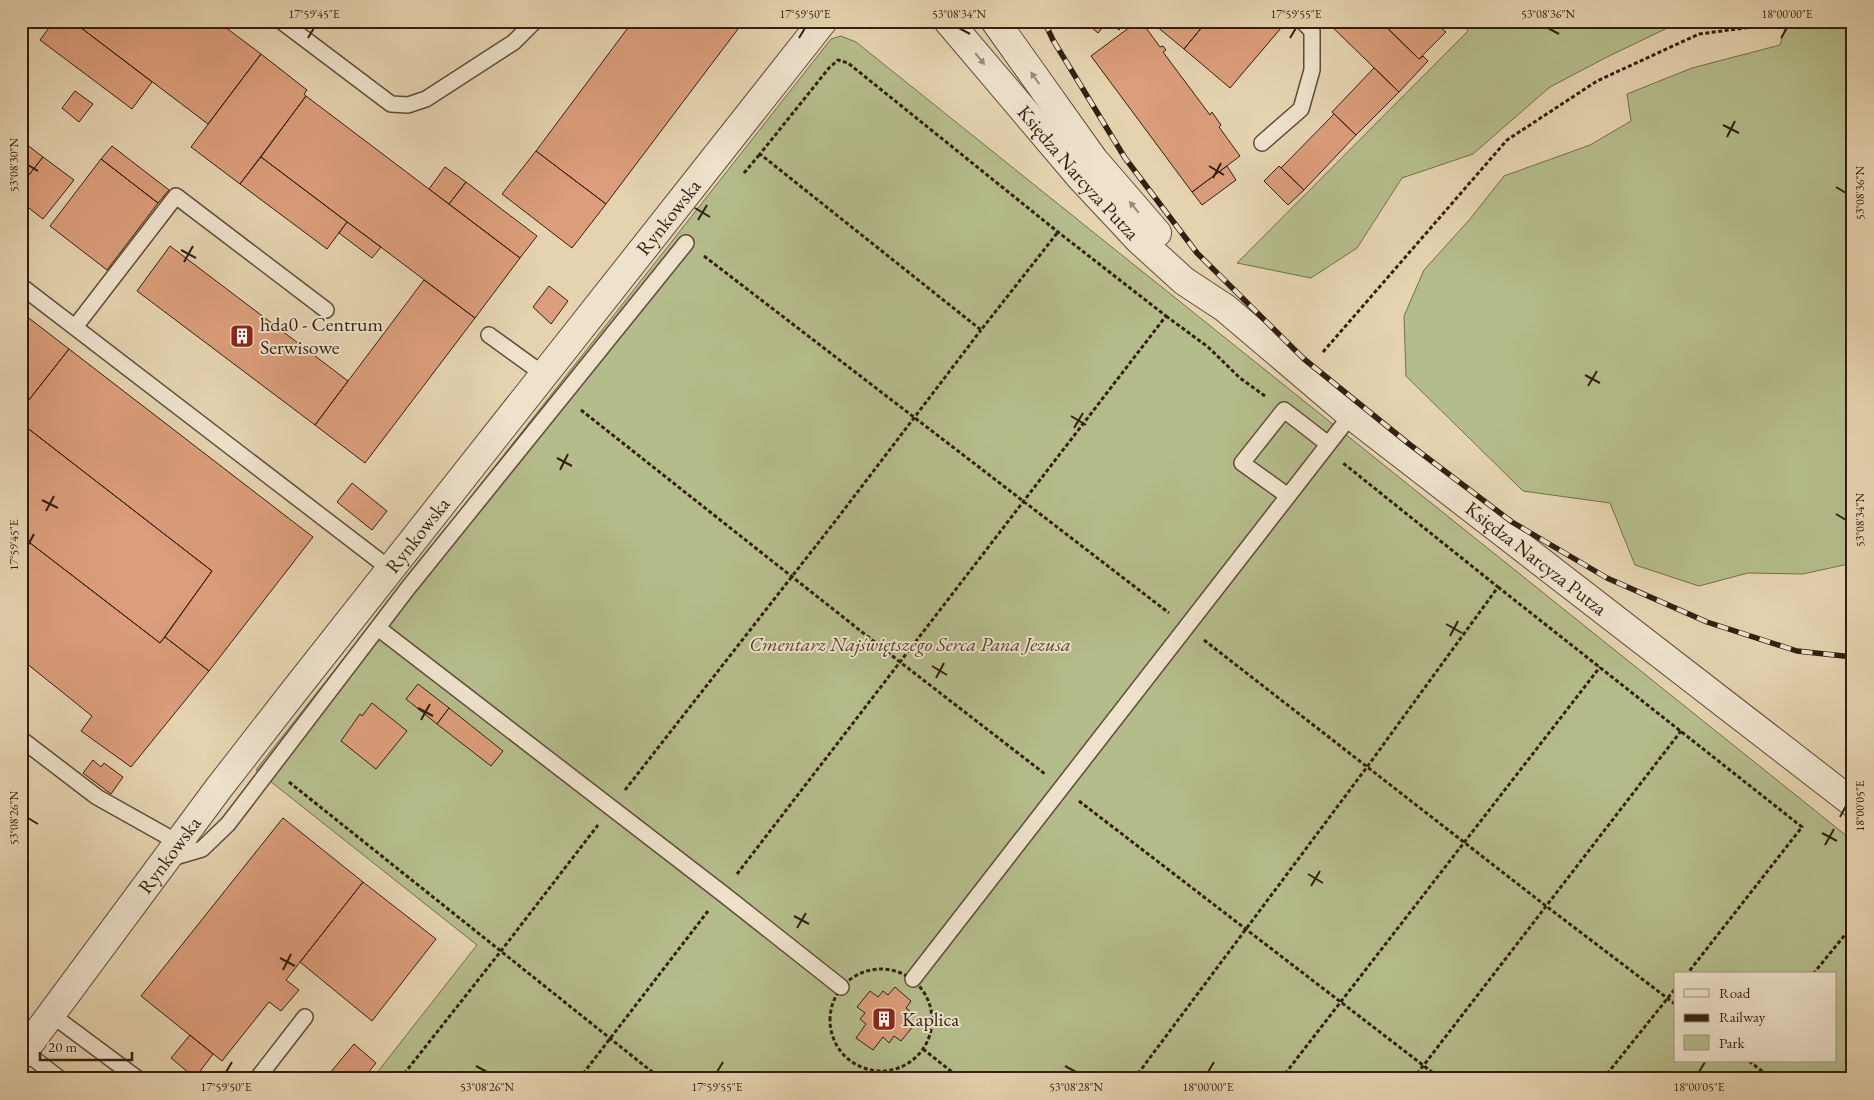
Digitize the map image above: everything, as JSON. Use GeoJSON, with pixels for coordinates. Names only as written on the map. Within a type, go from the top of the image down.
{"type":"FeatureCollection","features":[{"type":"Feature","properties":{"kind":"street","name":"Rynkowska"},"geometry":{"type":"LineString","coordinates":[[23,1053],[218,789],[390,568],[823,21]]}},
{"type":"Feature","properties":{"kind":"street","name":"Księdza Narcyza Putza"},"geometry":{"type":"LineString","coordinates":[[948,21],[1081,178],[1124,225],[1184,281],[1225,308],[1351,415],[1853,803]]}},
{"type":"Feature","properties":{"kind":"street","name":"Księdza Narcyza Putza"},"geometry":{"type":"LineString","coordinates":[[995,21],[1094,160],[1150,227],[1193,270],[1225,308]]}},
{"type":"Feature","properties":{"kind":"lane"},"geometry":{"type":"LineString","coordinates":[[281,21],[391,104],[408,105],[426,99],[514,42],[535,21]]}},
{"type":"Feature","properties":{"kind":"lane"},"geometry":{"type":"LineString","coordinates":[[1262,143],[1301,110],[1312,70],[1312,31],[1302,21]]}},
{"type":"Feature","properties":{"kind":"lane"},"geometry":{"type":"LineString","coordinates":[[75,327],[176,196],[326,310]]}},
{"type":"Feature","properties":{"kind":"lane"},"geometry":{"type":"LineString","coordinates":[[21,740],[97,798],[173,851],[202,849],[228,824],[378,628],[686,243]]}},
{"type":"Feature","properties":{"kind":"lane"},"geometry":{"type":"LineString","coordinates":[[21,286],[390,568]]}},
{"type":"Feature","properties":{"kind":"lane"},"geometry":{"type":"LineString","coordinates":[[489,335],[543,374]]}},
{"type":"Feature","properties":{"kind":"lane"},"geometry":{"type":"LineString","coordinates":[[1288,496],[1242,463],[1284,410],[1326,447]]}},
{"type":"Feature","properties":{"kind":"lane"},"geometry":{"type":"LineString","coordinates":[[913,979],[1351,415]]}},
{"type":"Feature","properties":{"kind":"lane"},"geometry":{"type":"LineString","coordinates":[[378,628],[841,987]]}},
{"type":"Feature","properties":{"kind":"lane"},"geometry":{"type":"LineString","coordinates":[[52,1015],[138,1079]]}},
{"type":"Feature","properties":{"kind":"lane"},"geometry":{"type":"LineString","coordinates":[[257,1079],[305,1017]]}},
{"type":"Feature","properties":{"kind":"lane"},"geometry":{"type":"LineString","coordinates":[[23,1053],[60,1079]]}},
{"type":"Feature","properties":{"kind":"path"},"geometry":{"type":"LineString","coordinates":[[1303,376],[1507,140],[1597,81],[1699,34],[1798,21]]}},
{"type":"Feature","properties":{"kind":"path"},"geometry":{"type":"LineString","coordinates":[[741,176],[829,68],[838,60],[848,63],[1058,232],[1208,347],[1240,378],[1284,410]]}},
{"type":"Feature","properties":{"kind":"path"},"geometry":{"type":"LineString","coordinates":[[760,154],[981,330]]}},
{"type":"Feature","properties":{"kind":"path"},"geometry":{"type":"LineString","coordinates":[[400,1079],[792,577],[1058,232]]}},
{"type":"Feature","properties":{"kind":"path"},"geometry":{"type":"LineString","coordinates":[[686,243],[914,419],[1024,500],[1464,843],[1674,1003]]}},
{"type":"Feature","properties":{"kind":"path"},"geometry":{"type":"LineString","coordinates":[[579,1079],[1166,316]]}},
{"type":"Feature","properties":{"kind":"path"},"geometry":{"type":"LineString","coordinates":[[563,396],[900,662],[1441,1079]]}},
{"type":"Feature","properties":{"kind":"path"},"geometry":{"type":"LineString","coordinates":[[1326,447],[1498,587],[1802,827],[1689,972]]}},
{"type":"Feature","properties":{"kind":"path"},"geometry":{"type":"LineString","coordinates":[[1134,1079],[1367,767],[1498,587]]}},
{"type":"Feature","properties":{"kind":"path"},"geometry":{"type":"LineString","coordinates":[[1281,1079],[1600,667]]}},
{"type":"Feature","properties":{"kind":"path"},"geometry":{"type":"LineString","coordinates":[[1413,1079],[1681,731]]}},
{"type":"Feature","properties":{"kind":"path"},"geometry":{"type":"LineString","coordinates":[[271,768],[661,1079]]}},
{"type":"Feature","properties":{"kind":"path"},"geometry":{"type":"LineString","coordinates":[[1815,972],[1853,925]]}},
{"type":"Feature","properties":{"kind":"path"},"geometry":{"type":"LineString","coordinates":[[883,968],[898,971],[913,979],[923,990],[930,1004],[932,1020],[930,1035],[923,1049],[914,1059],[903,1066],[891,1070],[878,1071],[865,1068],[853,1062],[842,1053],[834,1041],[830,1027],[830,1013],[833,1000],[841,987],[852,976],[867,970],[883,968]]}},
{"type":"Feature","properties":{"kind":"path"},"geometry":{"type":"LineString","coordinates":[[1603,1079],[1674,989]]}},
{"type":"Feature","properties":{"kind":"path"},"geometry":{"type":"LineString","coordinates":[[923,1049],[961,1079]]}},
{"type":"Feature","properties":{"kind":"path"},"geometry":{"type":"LineString","coordinates":[[1751,1062],[1772,1079]]}},
{"type":"Feature","properties":{"kind":"green space"},"geometry":{"type":"Polygon","coordinates":[[[1460,21],[1682,21],[1550,87],[1473,154],[1402,178],[1357,248],[1311,278],[1237,263],[1468,31],[1460,21]]]}},
{"type":"Feature","properties":{"kind":"green space"},"geometry":{"type":"Polygon","coordinates":[[[1787,21],[1853,21],[1853,563],[1803,574],[1748,573],[1699,586],[1635,565],[1610,503],[1523,491],[1406,376],[1404,316],[1424,270],[1470,219],[1504,176],[1590,145],[1631,121],[1627,94],[1692,68],[1780,45],[1787,21]]]}},
{"type":"Feature","properties":{"kind":"green space","name":"Cmentarz Najświętszego Serca Pana Jezusa"},"geometry":{"type":"Polygon","coordinates":[[[841,36],[856,42],[1853,841],[1853,1079],[372,1079],[477,945],[256,770],[831,39],[841,36]]]}},
{"type":"Feature","properties":{"kind":"building"},"geometry":{"type":"Polygon","coordinates":[[[54,21],[72,21],[152,82],[132,109],[40,40],[54,21]]]}},
{"type":"Feature","properties":{"kind":"building"},"geometry":{"type":"Polygon","coordinates":[[[72,21],[217,21],[261,54],[208,124],[72,21]]]}},
{"type":"Feature","properties":{"kind":"building"},"geometry":{"type":"Polygon","coordinates":[[[633,21],[744,21],[606,204],[536,151],[633,21]]]}},
{"type":"Feature","properties":{"kind":"building"},"geometry":{"type":"Polygon","coordinates":[[[1084,21],[1108,21],[1098,33],[1084,21]]]}},
{"type":"Feature","properties":{"kind":"building"},"geometry":{"type":"Polygon","coordinates":[[[1109,21],[1126,21],[1119,30],[1109,21]]]}},
{"type":"Feature","properties":{"kind":"building"},"geometry":{"type":"Polygon","coordinates":[[[1138,21],[1141,21],[1160,47],[1163,46],[1166,50],[1163,52],[1210,115],[1212,112],[1221,125],[1219,127],[1240,156],[1192,192],[1091,56],[1138,21]]]}},
{"type":"Feature","properties":{"kind":"building"},"geometry":{"type":"Polygon","coordinates":[[[1150,21],[1207,21],[1184,49],[1150,21]]]}},
{"type":"Feature","properties":{"kind":"building"},"geometry":{"type":"Polygon","coordinates":[[[1207,21],[1287,21],[1230,88],[1184,49],[1207,21]]]}},
{"type":"Feature","properties":{"kind":"building"},"geometry":{"type":"Polygon","coordinates":[[[1326,21],[1380,21],[1419,59],[1423,56],[1428,61],[1399,92],[1326,21]]]}},
{"type":"Feature","properties":{"kind":"building"},"geometry":{"type":"Polygon","coordinates":[[[1380,21],[1434,21],[1446,32],[1419,59],[1380,21]]]}},
{"type":"Feature","properties":{"kind":"building"},"geometry":{"type":"Polygon","coordinates":[[[261,54],[307,90],[304,94],[306,96],[240,184],[191,147],[261,54]]]}},
{"type":"Feature","properties":{"kind":"building"},"geometry":{"type":"Polygon","coordinates":[[[1374,68],[1399,92],[1356,135],[1332,112],[1374,68]]]}},
{"type":"Feature","properties":{"kind":"building"},"geometry":{"type":"Polygon","coordinates":[[[75,91],[93,104],[79,122],[62,108],[75,91]]]}},
{"type":"Feature","properties":{"kind":"building"},"geometry":{"type":"Polygon","coordinates":[[[306,96],[520,258],[475,318],[261,157],[306,96]]]}},
{"type":"Feature","properties":{"kind":"building"},"geometry":{"type":"Polygon","coordinates":[[[1334,114],[1356,135],[1304,190],[1281,168],[1334,114]]]}},
{"type":"Feature","properties":{"kind":"building"},"geometry":{"type":"Polygon","coordinates":[[[26,144],[43,157],[28,176],[21,171],[21,150],[26,144]]]}},
{"type":"Feature","properties":{"kind":"building"},"geometry":{"type":"Polygon","coordinates":[[[112,146],[169,190],[158,203],[101,159],[112,146]]]}},
{"type":"Feature","properties":{"kind":"building"},"geometry":{"type":"Polygon","coordinates":[[[536,151],[606,204],[572,248],[502,194],[536,151]]]}},
{"type":"Feature","properties":{"kind":"building"},"geometry":{"type":"Polygon","coordinates":[[[43,157],[74,180],[43,219],[21,202],[21,185],[43,157]]]}},
{"type":"Feature","properties":{"kind":"building"},"geometry":{"type":"Polygon","coordinates":[[[261,157],[347,222],[327,249],[240,184],[261,157]]]}},
{"type":"Feature","properties":{"kind":"building"},"geometry":{"type":"Polygon","coordinates":[[[101,159],[158,203],[107,270],[50,226],[101,159]]]}},
{"type":"Feature","properties":{"kind":"building"},"geometry":{"type":"Polygon","coordinates":[[[1227,166],[1236,180],[1202,205],[1192,192],[1227,166]]]}},
{"type":"Feature","properties":{"kind":"building"},"geometry":{"type":"Polygon","coordinates":[[[1279,166],[1304,190],[1288,205],[1264,181],[1279,166]]]}},
{"type":"Feature","properties":{"kind":"building"},"geometry":{"type":"Polygon","coordinates":[[[445,167],[466,182],[449,204],[429,189],[445,167]]]}},
{"type":"Feature","properties":{"kind":"building"},"geometry":{"type":"Polygon","coordinates":[[[466,182],[537,236],[520,258],[449,204],[466,182]]]}},
{"type":"Feature","properties":{"kind":"building"},"geometry":{"type":"Polygon","coordinates":[[[347,222],[381,247],[372,258],[339,233],[347,222]]]}},
{"type":"Feature","properties":{"kind":"building","name":"hda0 - Centrum Serwisowe"},"geometry":{"type":"Polygon","coordinates":[[[170,246],[348,381],[315,425],[137,291],[170,246]]]}},
{"type":"Feature","properties":{"kind":"building"},"geometry":{"type":"Polygon","coordinates":[[[424,280],[475,318],[365,463],[315,425],[424,280]]]}},
{"type":"Feature","properties":{"kind":"building"},"geometry":{"type":"Polygon","coordinates":[[[549,286],[568,301],[551,324],[533,307],[549,286]]]}},
{"type":"Feature","properties":{"kind":"building"},"geometry":{"type":"Polygon","coordinates":[[[21,312],[69,349],[21,410],[21,312]]]}},
{"type":"Feature","properties":{"kind":"building"},"geometry":{"type":"Polygon","coordinates":[[[69,349],[313,537],[209,671],[165,637],[212,571],[21,423],[21,410],[69,349]]]}},
{"type":"Feature","properties":{"kind":"building"},"geometry":{"type":"Polygon","coordinates":[[[21,423],[212,571],[160,643],[21,536],[21,423]]]}},
{"type":"Feature","properties":{"kind":"building"},"geometry":{"type":"Polygon","coordinates":[[[352,483],[387,511],[372,530],[337,502],[352,483]]]}},
{"type":"Feature","properties":{"kind":"building"},"geometry":{"type":"Polygon","coordinates":[[[21,536],[160,643],[165,637],[209,671],[131,767],[81,731],[92,716],[21,659],[21,536]]]}},
{"type":"Feature","properties":{"kind":"building"},"geometry":{"type":"Polygon","coordinates":[[[418,684],[449,708],[437,724],[406,699],[418,684]]]}},
{"type":"Feature","properties":{"kind":"building"},"geometry":{"type":"Polygon","coordinates":[[[372,703],[407,731],[376,769],[341,741],[360,714],[362,716],[372,703]]]}},
{"type":"Feature","properties":{"kind":"building"},"geometry":{"type":"Polygon","coordinates":[[[449,708],[503,751],[491,766],[437,724],[449,708]]]}},
{"type":"Feature","properties":{"kind":"building"},"geometry":{"type":"Polygon","coordinates":[[[93,760],[101,767],[104,763],[123,777],[111,794],[83,773],[93,760]]]}},
{"type":"Feature","properties":{"kind":"building"},"geometry":{"type":"Polygon","coordinates":[[[283,818],[363,882],[286,980],[299,990],[281,1011],[269,1002],[222,1061],[141,996],[283,818]]]}},
{"type":"Feature","properties":{"kind":"building"},"geometry":{"type":"Polygon","coordinates":[[[363,882],[436,939],[372,1021],[300,962],[363,882]]]}},
{"type":"Feature","properties":{"kind":"building","name":"Kaplica"},"geometry":{"type":"Polygon","coordinates":[[[895,987],[911,1001],[906,1008],[911,1012],[906,1019],[914,1025],[901,1041],[894,1036],[889,1043],[883,1037],[873,1050],[856,1038],[866,1024],[860,1019],[865,1013],[857,1007],[870,991],[878,997],[883,991],[888,995],[895,987]]]}},
{"type":"Feature","properties":{"kind":"building"},"geometry":{"type":"Polygon","coordinates":[[[190,1035],[213,1054],[195,1078],[171,1058],[190,1035]]]}},
{"type":"Feature","properties":{"kind":"building"},"geometry":{"type":"Polygon","coordinates":[[[354,1044],[376,1063],[363,1079],[325,1079],[354,1044]]]}},
{"type":"Feature","properties":{"kind":"railway"},"geometry":{"type":"LineString","coordinates":[[1044,21],[1053,40],[1125,158],[1197,253],[1304,359],[1409,444],[1512,522],[1607,578],[1707,622],[1797,651],[1853,657]]}},
{"type":"Feature","properties":{"kind":"place","name":"hda0 - Centrum Serwisowe"},"geometry":{"type":"Point","coordinates":[242,336]}},
{"type":"Feature","properties":{"kind":"place","name":"Kaplica"},"geometry":{"type":"Point","coordinates":[884,1019]}}]}
